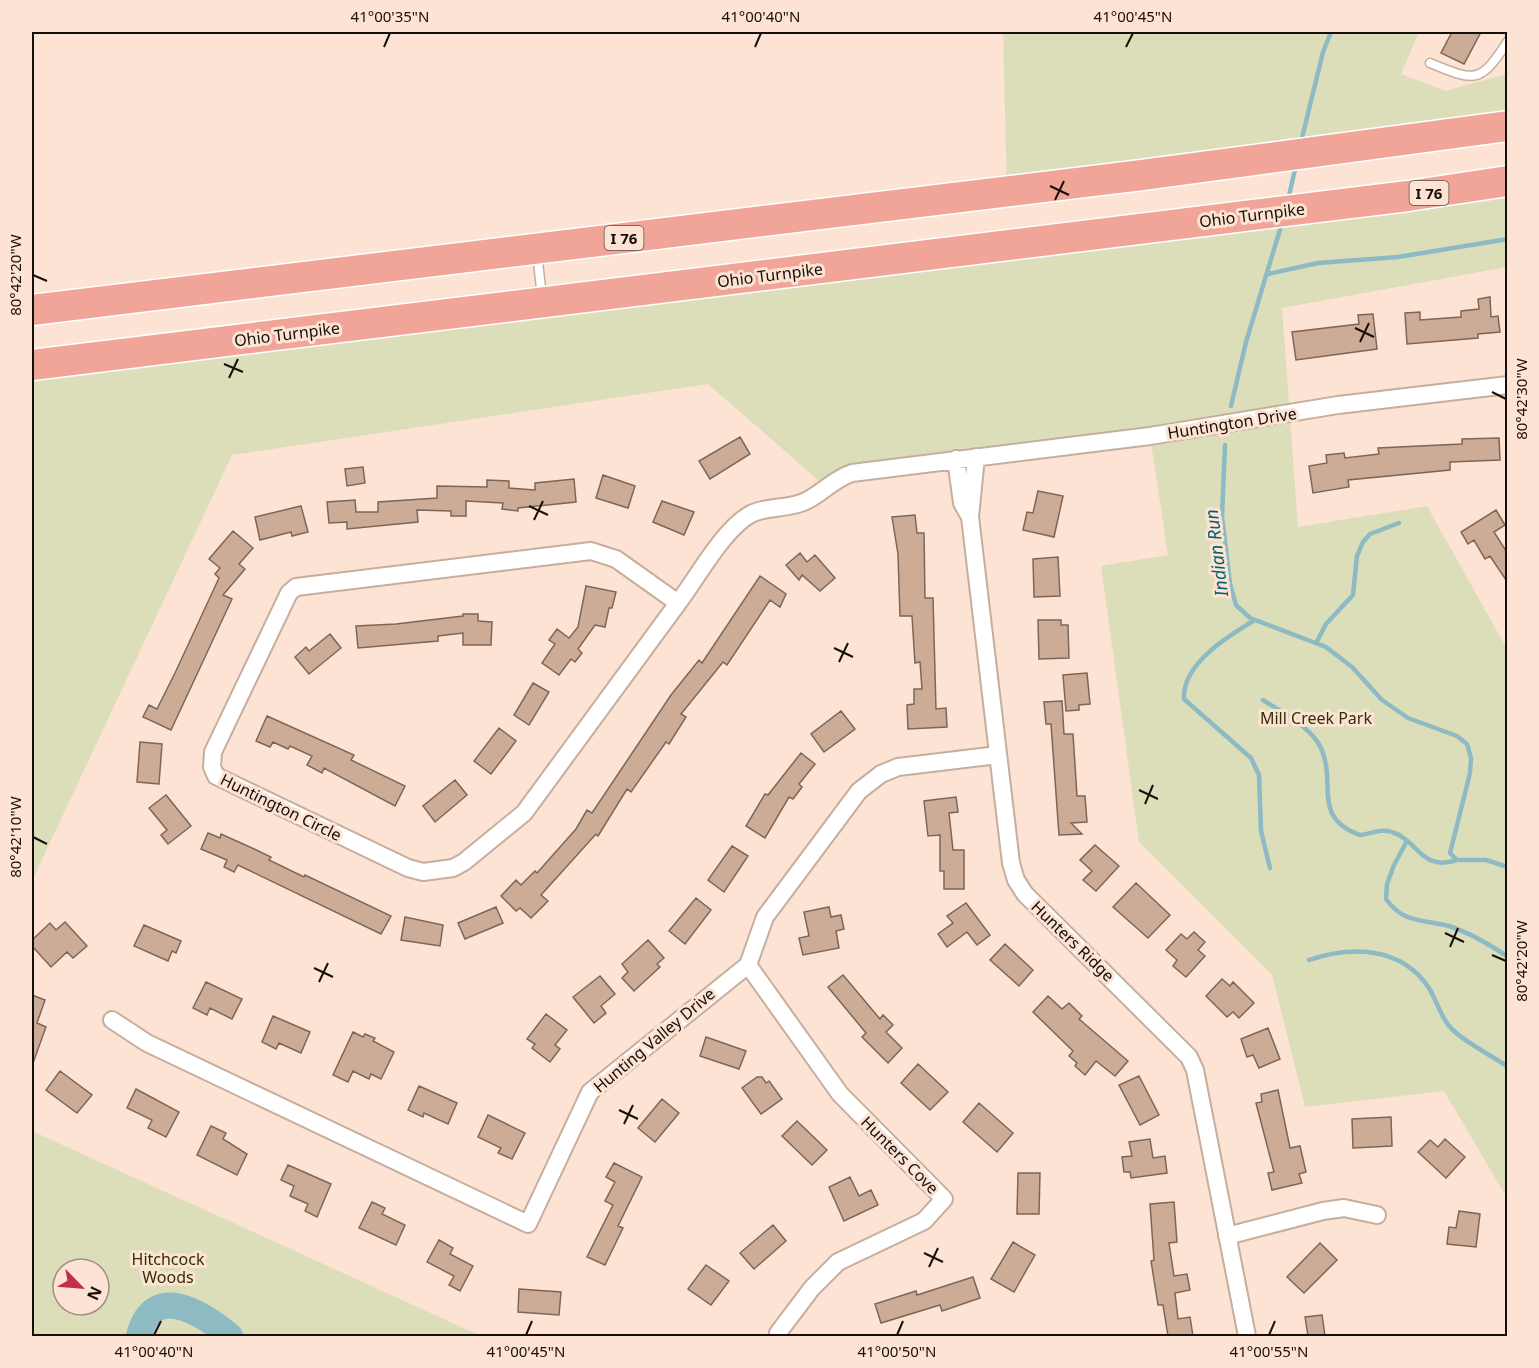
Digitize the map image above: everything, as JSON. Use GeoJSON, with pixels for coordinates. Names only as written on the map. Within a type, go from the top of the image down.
{"type":"FeatureCollection","features":[{"type":"Feature","properties":{"kind":"highway","name":"I 76"},"geometry":{"type":"LineString","coordinates":[[32,310],[1216,166],[1508,126]]}},
{"type":"Feature","properties":{"kind":"highway","name":"Ohio Turnpike"},"geometry":{"type":"LineString","coordinates":[[32,365],[1350,203],[1508,181]]}},
{"type":"Feature","properties":{"kind":"street","name":"Huntington Drive"},"geometry":{"type":"LineString","coordinates":[[956,459],[1150,436],[1338,405],[1508,385]]}},
{"type":"Feature","properties":{"kind":"street","name":"Hunters Ridge"},"geometry":{"type":"LineString","coordinates":[[976,457],[970,517],[1011,863],[1016,880],[1025,894],[1190,1057],[1195,1070],[1247,1336]]}},
{"type":"Feature","properties":{"kind":"street","name":"Hunters Ridge"},"geometry":{"type":"LineString","coordinates":[[956,459],[962,503],[970,517]]}},
{"type":"Feature","properties":{"kind":"street","name":"Huntington Circle"},"geometry":{"type":"LineString","coordinates":[[678,603],[616,559],[591,551],[296,587],[289,593],[222,731],[213,752],[212,767],[224,782],[408,868],[423,872],[453,868],[524,813],[732,530],[752,514],[801,503],[838,478],[852,473],[956,459]]}},
{"type":"Feature","properties":{"kind":"street"},"geometry":{"type":"LineString","coordinates":[[748,965],[765,917],[866,784],[898,767],[998,755]]}},
{"type":"Feature","properties":{"kind":"street","name":"Hunting Valley Drive"},"geometry":{"type":"LineString","coordinates":[[112,1020],[147,1043],[528,1224],[590,1092],[748,965]]}},
{"type":"Feature","properties":{"kind":"street","name":"Hunters Cove"},"geometry":{"type":"LineString","coordinates":[[748,965],[840,1094],[944,1199],[924,1221],[838,1262],[812,1288],[778,1333]]}},
{"type":"Feature","properties":{"kind":"street"},"geometry":{"type":"LineString","coordinates":[[1227,1236],[1323,1211],[1344,1208],[1377,1215]]}},
{"type":"Feature","properties":{"kind":"lane"},"geometry":{"type":"LineString","coordinates":[[1430,63],[1460,76],[1480,76],[1490,69],[1508,41]]}},
{"type":"Feature","properties":{"kind":"lane"},"geometry":{"type":"LineString","coordinates":[[536,249],[542,303]]}},
{"type":"Feature","properties":{"kind":"green space"},"geometry":{"type":"Polygon","coordinates":[[[1003,32],[1419,32],[1401,74],[1445,91],[1507,74],[1507,126],[1007,192],[1003,32]]]}},
{"type":"Feature","properties":{"kind":"green space","name":"Mill Creek Park"},"geometry":{"type":"Polygon","coordinates":[[[1507,181],[1507,267],[1282,308],[1298,527],[1427,506],[1507,649],[1507,1198],[1444,1091],[1305,1107],[1272,975],[1139,842],[1101,566],[1168,555],[1150,436],[976,457],[825,486],[708,384],[232,455],[32,881],[32,365],[1507,181]]]}},
{"type":"Feature","properties":{"kind":"green space","name":"Hitchcock Woods"},"geometry":{"type":"Polygon","coordinates":[[[32,1131],[481,1336],[32,1336],[32,1131]]]}},
{"type":"Feature","properties":{"kind":"building"},"geometry":{"type":"Polygon","coordinates":[[[1452,32],[1481,32],[1464,64],[1441,53],[1452,32]]]}},
{"type":"Feature","properties":{"kind":"building"},"geometry":{"type":"Polygon","coordinates":[[[1490,297],[1491,317],[1498,316],[1500,332],[1478,334],[1478,338],[1407,344],[1405,313],[1420,312],[1420,320],[1461,317],[1461,311],[1479,309],[1478,299],[1490,297]]]}},
{"type":"Feature","properties":{"kind":"building"},"geometry":{"type":"Polygon","coordinates":[[[1373,314],[1377,349],[1296,360],[1292,332],[1359,324],[1358,315],[1373,314]]]}},
{"type":"Feature","properties":{"kind":"building"},"geometry":{"type":"Polygon","coordinates":[[[740,437],[750,454],[710,479],[699,461],[740,437]]]}},
{"type":"Feature","properties":{"kind":"building"},"geometry":{"type":"Polygon","coordinates":[[[1499,438],[1500,460],[1450,462],[1450,470],[1348,480],[1349,487],[1313,493],[1309,466],[1327,463],[1326,455],[1344,453],[1345,458],[1379,454],[1378,448],[1462,444],[1462,439],[1499,438]]]}},
{"type":"Feature","properties":{"kind":"building"},"geometry":{"type":"Polygon","coordinates":[[[363,467],[365,483],[347,486],[345,469],[363,467]]]}},
{"type":"Feature","properties":{"kind":"building"},"geometry":{"type":"Polygon","coordinates":[[[603,475],[635,486],[628,508],[596,498],[603,475]]]}},
{"type":"Feature","properties":{"kind":"building"},"geometry":{"type":"Polygon","coordinates":[[[574,479],[576,502],[518,508],[518,511],[502,509],[503,503],[466,501],[466,516],[451,516],[451,511],[417,510],[418,522],[347,529],[347,522],[329,523],[327,502],[355,500],[356,512],[378,512],[378,502],[437,498],[437,486],[487,487],[487,480],[509,481],[509,488],[535,490],[535,483],[574,479]]]}},
{"type":"Feature","properties":{"kind":"building"},"geometry":{"type":"Polygon","coordinates":[[[1038,491],[1063,496],[1054,537],[1023,530],[1027,512],[1033,513],[1038,491]]]}},
{"type":"Feature","properties":{"kind":"building"},"geometry":{"type":"Polygon","coordinates":[[[662,501],[694,512],[684,535],[653,522],[662,501]]]}},
{"type":"Feature","properties":{"kind":"building"},"geometry":{"type":"Polygon","coordinates":[[[301,506],[308,532],[292,536],[291,532],[260,540],[255,517],[301,506]]]}},
{"type":"Feature","properties":{"kind":"building"},"geometry":{"type":"Polygon","coordinates":[[[1496,510],[1505,525],[1494,532],[1508,554],[1508,583],[1490,556],[1485,559],[1474,540],[1468,544],[1461,532],[1496,510]]]}},
{"type":"Feature","properties":{"kind":"building"},"geometry":{"type":"Polygon","coordinates":[[[915,515],[917,533],[924,533],[925,598],[933,598],[936,709],[946,708],[947,727],[908,729],[907,705],[914,704],[914,689],[922,689],[920,662],[915,663],[912,616],[900,616],[898,554],[892,517],[915,515]]]}},
{"type":"Feature","properties":{"kind":"building"},"geometry":{"type":"Polygon","coordinates":[[[233,531],[253,548],[239,564],[245,569],[223,595],[232,599],[171,730],[143,717],[149,705],[157,709],[175,673],[219,578],[215,574],[220,568],[209,559],[233,531]]]}},
{"type":"Feature","properties":{"kind":"building"},"geometry":{"type":"Polygon","coordinates":[[[800,553],[807,562],[815,555],[835,578],[820,591],[802,575],[799,580],[786,565],[800,553]]]}},
{"type":"Feature","properties":{"kind":"building"},"geometry":{"type":"Polygon","coordinates":[[[1058,557],[1060,596],[1034,597],[1033,559],[1058,557]]]}},
{"type":"Feature","properties":{"kind":"building"},"geometry":{"type":"Polygon","coordinates":[[[760,576],[786,594],[780,607],[770,600],[727,665],[723,662],[681,714],[686,717],[669,744],[666,742],[631,792],[627,789],[598,836],[596,834],[541,895],[548,901],[531,918],[520,908],[516,911],[501,896],[516,880],[521,885],[535,871],[537,873],[576,829],[587,810],[592,813],[671,695],[699,660],[702,663],[760,576]]]}},
{"type":"Feature","properties":{"kind":"building"},"geometry":{"type":"Polygon","coordinates":[[[586,586],[616,592],[612,608],[609,608],[605,627],[595,625],[578,649],[582,653],[575,662],[571,659],[559,675],[542,663],[555,644],[549,640],[557,629],[569,638],[578,627],[586,586]]]}},
{"type":"Feature","properties":{"kind":"building"},"geometry":{"type":"Polygon","coordinates":[[[463,614],[478,614],[478,621],[492,622],[491,645],[463,645],[463,633],[438,636],[438,641],[358,648],[356,626],[396,624],[463,616],[463,614]]]}},
{"type":"Feature","properties":{"kind":"building"},"geometry":{"type":"Polygon","coordinates":[[[1038,620],[1061,620],[1061,625],[1068,625],[1069,658],[1039,659],[1038,620]]]}},
{"type":"Feature","properties":{"kind":"building"},"geometry":{"type":"Polygon","coordinates":[[[330,634],[341,648],[309,674],[295,657],[306,647],[309,651],[330,634]]]}},
{"type":"Feature","properties":{"kind":"building"},"geometry":{"type":"Polygon","coordinates":[[[1087,673],[1090,704],[1079,705],[1079,710],[1066,711],[1063,675],[1087,673]]]}},
{"type":"Feature","properties":{"kind":"building"},"geometry":{"type":"Polygon","coordinates":[[[533,683],[549,692],[529,725],[514,715],[533,683]]]}},
{"type":"Feature","properties":{"kind":"building"},"geometry":{"type":"Polygon","coordinates":[[[1062,701],[1064,734],[1073,734],[1077,796],[1085,796],[1087,822],[1071,823],[1082,834],[1059,835],[1051,724],[1046,724],[1044,702],[1062,701]]]}},
{"type":"Feature","properties":{"kind":"building"},"geometry":{"type":"Polygon","coordinates":[[[841,711],[855,729],[824,752],[811,734],[841,711]]]}},
{"type":"Feature","properties":{"kind":"building"},"geometry":{"type":"Polygon","coordinates":[[[267,716],[354,755],[351,760],[405,786],[395,806],[324,768],[322,773],[307,765],[312,756],[290,746],[288,749],[273,742],[270,747],[256,741],[267,716]]]}},
{"type":"Feature","properties":{"kind":"building"},"geometry":{"type":"Polygon","coordinates":[[[499,728],[516,741],[491,774],[474,761],[499,728]]]}},
{"type":"Feature","properties":{"kind":"building"},"geometry":{"type":"Polygon","coordinates":[[[140,742],[162,744],[159,784],[137,782],[140,742]]]}},
{"type":"Feature","properties":{"kind":"building"},"geometry":{"type":"Polygon","coordinates":[[[801,753],[815,764],[799,784],[802,787],[793,799],[789,797],[765,838],[746,826],[765,794],[768,795],[801,753]]]}},
{"type":"Feature","properties":{"kind":"building"},"geometry":{"type":"Polygon","coordinates":[[[455,780],[467,795],[435,822],[423,806],[455,780]]]}},
{"type":"Feature","properties":{"kind":"building"},"geometry":{"type":"Polygon","coordinates":[[[166,795],[191,826],[168,844],[161,835],[167,830],[149,808],[166,795]]]}},
{"type":"Feature","properties":{"kind":"building"},"geometry":{"type":"Polygon","coordinates":[[[956,797],[958,812],[949,813],[953,850],[964,850],[964,889],[944,889],[944,871],[940,871],[940,835],[928,836],[924,801],[956,797]]]}},
{"type":"Feature","properties":{"kind":"building"},"geometry":{"type":"Polygon","coordinates":[[[208,833],[220,838],[221,834],[252,848],[271,857],[269,860],[391,916],[381,934],[238,865],[234,872],[224,867],[227,860],[201,849],[208,833]]]}},
{"type":"Feature","properties":{"kind":"building"},"geometry":{"type":"Polygon","coordinates":[[[1095,845],[1119,866],[1096,891],[1083,880],[1092,871],[1080,860],[1095,845]]]}},
{"type":"Feature","properties":{"kind":"building"},"geometry":{"type":"Polygon","coordinates":[[[732,846],[748,856],[724,892],[708,880],[732,846]]]}},
{"type":"Feature","properties":{"kind":"building"},"geometry":{"type":"Polygon","coordinates":[[[1136,883],[1170,915],[1148,938],[1113,907],[1136,883]]]}},
{"type":"Feature","properties":{"kind":"building"},"geometry":{"type":"Polygon","coordinates":[[[696,898],[711,910],[685,944],[669,931],[696,898]]]}},
{"type":"Feature","properties":{"kind":"building"},"geometry":{"type":"Polygon","coordinates":[[[966,903],[990,935],[977,945],[967,932],[947,947],[938,934],[953,923],[947,916],[966,903]]]}},
{"type":"Feature","properties":{"kind":"building"},"geometry":{"type":"Polygon","coordinates":[[[496,907],[503,923],[465,939],[458,923],[496,907]]]}},
{"type":"Feature","properties":{"kind":"building"},"geometry":{"type":"Polygon","coordinates":[[[829,907],[831,917],[841,915],[844,929],[836,931],[839,948],[803,955],[799,938],[809,936],[804,912],[829,907]]]}},
{"type":"Feature","properties":{"kind":"building"},"geometry":{"type":"Polygon","coordinates":[[[405,917],[443,925],[440,946],[401,940],[405,917]]]}},
{"type":"Feature","properties":{"kind":"building"},"geometry":{"type":"Polygon","coordinates":[[[65,922],[87,946],[73,958],[67,952],[51,967],[32,946],[32,940],[50,923],[56,930],[65,922]]]}},
{"type":"Feature","properties":{"kind":"building"},"geometry":{"type":"Polygon","coordinates":[[[144,925],[181,941],[176,953],[172,951],[168,961],[134,946],[144,925]]]}},
{"type":"Feature","properties":{"kind":"building"},"geometry":{"type":"Polygon","coordinates":[[[1194,932],[1205,942],[1198,950],[1205,956],[1186,977],[1173,966],[1177,960],[1166,950],[1181,934],[1187,939],[1194,932]]]}},
{"type":"Feature","properties":{"kind":"building"},"geometry":{"type":"Polygon","coordinates":[[[648,940],[664,958],[657,964],[660,967],[634,991],[622,978],[628,972],[622,964],[648,940]]]}},
{"type":"Feature","properties":{"kind":"building"},"geometry":{"type":"Polygon","coordinates":[[[1005,944],[1033,970],[1019,986],[990,960],[1005,944]]]}},
{"type":"Feature","properties":{"kind":"building"},"geometry":{"type":"Polygon","coordinates":[[[843,975],[880,1019],[883,1015],[893,1025],[886,1032],[902,1048],[888,1063],[862,1037],[866,1033],[828,987],[843,975]]]}},
{"type":"Feature","properties":{"kind":"building"},"geometry":{"type":"Polygon","coordinates":[[[600,976],[615,994],[601,1006],[606,1013],[594,1023],[573,997],[600,976]]]}},
{"type":"Feature","properties":{"kind":"building"},"geometry":{"type":"Polygon","coordinates":[[[1222,979],[1230,986],[1233,982],[1254,1003],[1239,1018],[1233,1012],[1227,1017],[1206,996],[1222,979]]]}},
{"type":"Feature","properties":{"kind":"building"},"geometry":{"type":"Polygon","coordinates":[[[206,982],[242,999],[232,1019],[210,1008],[207,1015],[193,1008],[206,982]]]}},
{"type":"Feature","properties":{"kind":"building"},"geometry":{"type":"Polygon","coordinates":[[[32,995],[45,1000],[37,1023],[46,1027],[33,1063],[32,995]]]}},
{"type":"Feature","properties":{"kind":"building"},"geometry":{"type":"Polygon","coordinates":[[[1048,996],[1062,1009],[1069,1003],[1082,1016],[1079,1019],[1128,1061],[1115,1076],[1096,1061],[1085,1075],[1075,1066],[1077,1063],[1069,1056],[1073,1051],[1033,1012],[1048,996]]]}},
{"type":"Feature","properties":{"kind":"building"},"geometry":{"type":"Polygon","coordinates":[[[546,1014],[567,1030],[555,1045],[560,1049],[550,1062],[532,1048],[535,1044],[527,1039],[546,1014]]]}},
{"type":"Feature","properties":{"kind":"building"},"geometry":{"type":"Polygon","coordinates":[[[273,1016],[310,1032],[301,1053],[279,1043],[276,1049],[262,1042],[273,1016]]]}},
{"type":"Feature","properties":{"kind":"building"},"geometry":{"type":"Polygon","coordinates":[[[1268,1028],[1280,1059],[1259,1068],[1253,1055],[1247,1057],[1241,1039],[1268,1028]]]}},
{"type":"Feature","properties":{"kind":"building"},"geometry":{"type":"Polygon","coordinates":[[[353,1032],[363,1037],[365,1034],[375,1038],[373,1041],[394,1052],[381,1079],[371,1074],[369,1079],[353,1071],[348,1082],[333,1075],[353,1032]]]}},
{"type":"Feature","properties":{"kind":"building"},"geometry":{"type":"Polygon","coordinates":[[[706,1037],[746,1051],[739,1069],[700,1056],[706,1037]]]}},
{"type":"Feature","properties":{"kind":"building"},"geometry":{"type":"Polygon","coordinates":[[[918,1064],[948,1092],[930,1110],[901,1083],[918,1064]]]}},
{"type":"Feature","properties":{"kind":"building"},"geometry":{"type":"Polygon","coordinates":[[[60,1071],[92,1095],[77,1113],[46,1090],[60,1071]]]}},
{"type":"Feature","properties":{"kind":"building"},"geometry":{"type":"Polygon","coordinates":[[[1139,1076],[1159,1115],[1140,1125],[1119,1085],[1139,1076]]]}},
{"type":"Feature","properties":{"kind":"building"},"geometry":{"type":"Polygon","coordinates":[[[757,1077],[762,1077],[766,1083],[769,1081],[782,1099],[761,1114],[742,1088],[757,1077]]]}},
{"type":"Feature","properties":{"kind":"building"},"geometry":{"type":"Polygon","coordinates":[[[419,1086],[457,1103],[448,1124],[424,1113],[423,1117],[408,1110],[419,1086]]]}},
{"type":"Feature","properties":{"kind":"building"},"geometry":{"type":"Polygon","coordinates":[[[136,1089],[179,1112],[166,1137],[148,1128],[152,1120],[127,1108],[136,1089]]]}},
{"type":"Feature","properties":{"kind":"building"},"geometry":{"type":"Polygon","coordinates":[[[1278,1090],[1290,1148],[1300,1146],[1306,1172],[1299,1174],[1302,1183],[1272,1190],[1268,1173],[1274,1172],[1256,1103],[1262,1102],[1261,1094],[1278,1090]]]}},
{"type":"Feature","properties":{"kind":"building"},"geometry":{"type":"Polygon","coordinates":[[[662,1099],[679,1113],[655,1142],[638,1128],[662,1099]]]}},
{"type":"Feature","properties":{"kind":"building"},"geometry":{"type":"Polygon","coordinates":[[[979,1103],[1013,1133],[997,1152],[963,1122],[979,1103]]]}},
{"type":"Feature","properties":{"kind":"building"},"geometry":{"type":"Polygon","coordinates":[[[488,1115],[525,1133],[512,1159],[498,1153],[501,1148],[478,1137],[488,1115]]]}},
{"type":"Feature","properties":{"kind":"building"},"geometry":{"type":"Polygon","coordinates":[[[1391,1117],[1392,1146],[1353,1148],[1352,1119],[1391,1117]]]}},
{"type":"Feature","properties":{"kind":"building"},"geometry":{"type":"Polygon","coordinates":[[[797,1121],[827,1150],[812,1165],[782,1136],[797,1121]]]}},
{"type":"Feature","properties":{"kind":"building"},"geometry":{"type":"Polygon","coordinates":[[[211,1126],[226,1133],[223,1139],[247,1154],[237,1175],[197,1155],[211,1126]]]}},
{"type":"Feature","properties":{"kind":"building"},"geometry":{"type":"Polygon","coordinates":[[[1150,1139],[1153,1158],[1165,1156],[1167,1173],[1131,1178],[1130,1172],[1124,1172],[1122,1157],[1132,1156],[1129,1142],[1150,1139]]]}},
{"type":"Feature","properties":{"kind":"building"},"geometry":{"type":"Polygon","coordinates":[[[1445,1139],[1465,1157],[1446,1178],[1418,1152],[1430,1140],[1438,1147],[1445,1139]]]}},
{"type":"Feature","properties":{"kind":"building"},"geometry":{"type":"Polygon","coordinates":[[[614,1163],[642,1177],[618,1226],[623,1228],[605,1265],[587,1257],[613,1205],[605,1201],[615,1182],[606,1177],[614,1163]]]}},
{"type":"Feature","properties":{"kind":"building"},"geometry":{"type":"Polygon","coordinates":[[[288,1165],[331,1184],[317,1217],[305,1211],[308,1204],[290,1196],[294,1186],[281,1180],[288,1165]]]}},
{"type":"Feature","properties":{"kind":"building"},"geometry":{"type":"Polygon","coordinates":[[[1018,1173],[1040,1173],[1039,1214],[1017,1214],[1018,1173]]]}},
{"type":"Feature","properties":{"kind":"building"},"geometry":{"type":"Polygon","coordinates":[[[850,1177],[859,1196],[871,1190],[878,1205],[844,1221],[829,1187],[850,1177]]]}},
{"type":"Feature","properties":{"kind":"building"},"geometry":{"type":"Polygon","coordinates":[[[372,1202],[385,1208],[382,1214],[405,1225],[396,1245],[359,1228],[372,1202]]]}},
{"type":"Feature","properties":{"kind":"building"},"geometry":{"type":"Polygon","coordinates":[[[1174,1202],[1177,1242],[1169,1243],[1174,1276],[1187,1274],[1190,1290],[1175,1293],[1178,1319],[1190,1317],[1193,1336],[1168,1336],[1163,1305],[1158,1305],[1151,1261],[1154,1260],[1150,1204],[1174,1202]]]}},
{"type":"Feature","properties":{"kind":"building"},"geometry":{"type":"Polygon","coordinates":[[[1459,1211],[1480,1214],[1476,1247],[1447,1244],[1449,1227],[1456,1228],[1459,1211]]]}},
{"type":"Feature","properties":{"kind":"building"},"geometry":{"type":"Polygon","coordinates":[[[773,1225],[786,1241],[754,1269],[740,1253],[773,1225]]]}},
{"type":"Feature","properties":{"kind":"building"},"geometry":{"type":"Polygon","coordinates":[[[439,1240],[453,1248],[450,1254],[473,1266],[460,1291],[449,1285],[454,1276],[427,1262],[439,1240]]]}},
{"type":"Feature","properties":{"kind":"building"},"geometry":{"type":"Polygon","coordinates":[[[1013,1242],[1035,1255],[1014,1292],[991,1279],[1013,1242]]]}},
{"type":"Feature","properties":{"kind":"building"},"geometry":{"type":"Polygon","coordinates":[[[1320,1243],[1337,1260],[1304,1293],[1287,1277],[1320,1243]]]}},
{"type":"Feature","properties":{"kind":"building"},"geometry":{"type":"Polygon","coordinates":[[[706,1265],[729,1281],[711,1305],[688,1289],[706,1265]]]}},
{"type":"Feature","properties":{"kind":"building"},"geometry":{"type":"Polygon","coordinates":[[[973,1277],[980,1298],[942,1311],[940,1305],[881,1323],[875,1304],[916,1291],[917,1295],[973,1277]]]}},
{"type":"Feature","properties":{"kind":"building"},"geometry":{"type":"Polygon","coordinates":[[[519,1289],[561,1292],[559,1315],[518,1312],[519,1289]]]}},
{"type":"Feature","properties":{"kind":"building"},"geometry":{"type":"Polygon","coordinates":[[[1322,1315],[1325,1336],[1308,1336],[1305,1317],[1322,1315]]]}},
{"type":"Feature","properties":{"kind":"waterway","name":"Indian Run"},"geometry":{"type":"LineString","coordinates":[[1301,142],[1323,52],[1331,32]]}},
{"type":"Feature","properties":{"kind":"waterway","name":"Indian Run"},"geometry":{"type":"LineString","coordinates":[[1288,200],[1296,165]]}},
{"type":"Feature","properties":{"kind":"waterway","name":"Indian Run"},"geometry":{"type":"LineString","coordinates":[[1231,406],[1246,342],[1282,223]]}},
{"type":"Feature","properties":{"kind":"waterway"},"geometry":{"type":"LineString","coordinates":[[1268,274],[1318,263],[1398,257],[1508,239]]}},
{"type":"Feature","properties":{"kind":"waterway","name":"Indian Run"},"geometry":{"type":"LineString","coordinates":[[1225,445],[1222,516],[1230,584],[1236,605],[1250,618],[1326,647],[1352,667],[1382,700],[1408,718],[1457,736],[1467,744],[1471,758],[1470,773],[1450,853],[1457,860],[1486,860],[1508,867]]}},
{"type":"Feature","properties":{"kind":"waterway"},"geometry":{"type":"LineString","coordinates":[[1316,643],[1326,624],[1353,595],[1357,556],[1363,542],[1370,534],[1399,523]]}},
{"type":"Feature","properties":{"kind":"waterway"},"geometry":{"type":"LineString","coordinates":[[1255,620],[1220,643],[1198,663],[1185,686],[1184,699],[1251,758],[1259,775],[1261,831],[1270,868]]}},
{"type":"Feature","properties":{"kind":"waterway"},"geometry":{"type":"LineString","coordinates":[[1263,700],[1295,721],[1316,740],[1325,761],[1330,809],[1335,819],[1345,828],[1360,835],[1380,831],[1392,832],[1401,836],[1428,859],[1445,863],[1457,860]]}},
{"type":"Feature","properties":{"kind":"waterway"},"geometry":{"type":"LineString","coordinates":[[1407,841],[1387,884],[1386,899],[1407,917],[1449,926],[1487,943],[1508,957]]}},
{"type":"Feature","properties":{"kind":"waterway"},"geometry":{"type":"LineString","coordinates":[[1309,960],[1325,955],[1358,952],[1390,957],[1404,964],[1418,974],[1429,988],[1443,1016],[1454,1031],[1508,1067]]}},
{"type":"Feature","properties":{"kind":"waterway"},"geometry":{"type":"LineString","coordinates":[[139,1336],[146,1319],[155,1310],[167,1306],[193,1311],[230,1336]]}}]}
